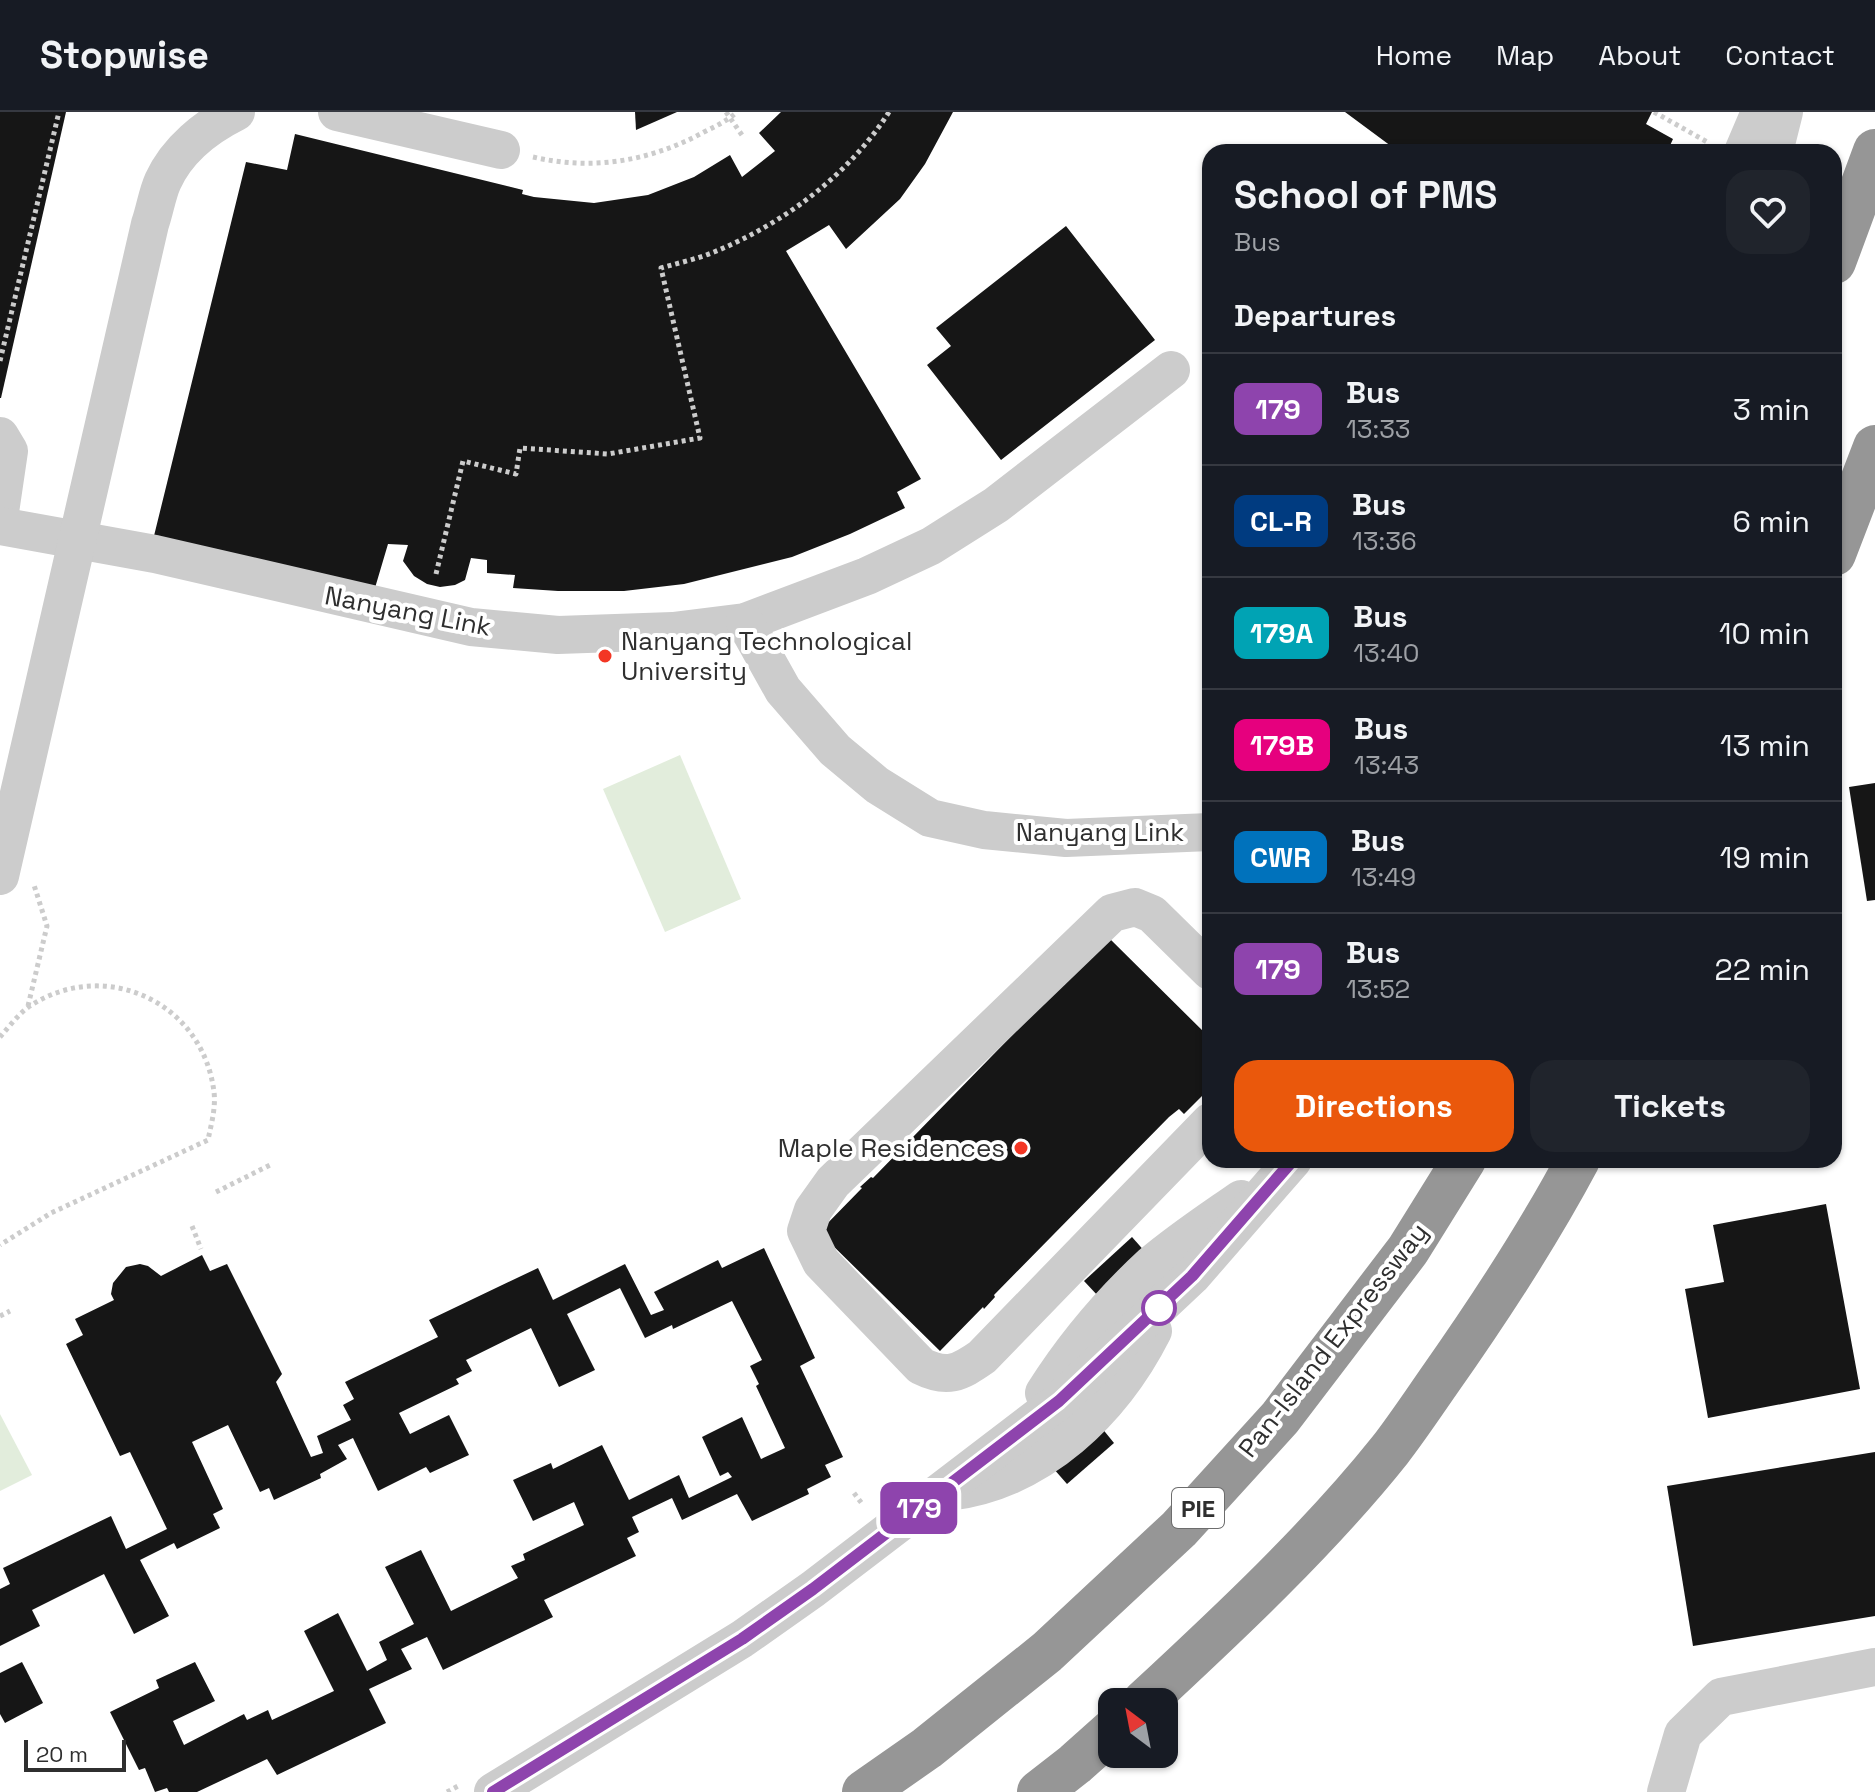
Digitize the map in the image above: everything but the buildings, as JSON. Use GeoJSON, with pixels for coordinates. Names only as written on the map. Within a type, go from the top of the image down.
{"type":"FeatureCollection","features":[{"type":"Feature","properties":{"kind":"highway"},"geometry":{"type":"LineString","coordinates":[[1842,240],[1875,151]]}},
{"type":"Feature","properties":{"kind":"highway"},"geometry":{"type":"LineString","coordinates":[[1842,533],[1875,447]]}},
{"type":"Feature","properties":{"kind":"highway","name":"Pan-Island Expressway"},"geometry":{"type":"LineString","coordinates":[[864,1792],[927,1748],[1047,1652],[1179,1529],[1280,1418],[1408,1250],[1459,1168]]}},
{"type":"Feature","properties":{"kind":"highway"},"geometry":{"type":"LineString","coordinates":[[1159,1688],[1212,1640],[1325,1523],[1390,1450],[1480,1323],[1574,1168]]}},
{"type":"Feature","properties":{"kind":"highway"},"geometry":{"type":"LineString","coordinates":[[1039,1792],[1098,1743]]}},
{"type":"Feature","properties":{"kind":"street"},"geometry":{"type":"LineString","coordinates":[[16,876],[77,540],[150,224],[164,180],[185,149],[212,124],[236,112]]}},
{"type":"Feature","properties":{"kind":"street"},"geometry":{"type":"LineString","coordinates":[[337,112],[501,150]]}},
{"type":"Feature","properties":{"kind":"street"},"geometry":{"type":"LineString","coordinates":[[1731,144],[1760,112]]}},
{"type":"Feature","properties":{"kind":"street"},"geometry":{"type":"LineString","coordinates":[[1776,144],[1784,112]]}},
{"type":"Feature","properties":{"kind":"street","name":"Nanyang Link"},"geometry":{"type":"LineString","coordinates":[[0,526],[155,554],[471,627],[558,635],[673,631],[745,622],[867,576],[931,546],[996,505],[1171,370]]}},
{"type":"Feature","properties":{"kind":"street"},"geometry":{"type":"LineString","coordinates":[[0,436],[9,451],[0,512]]}},
{"type":"Feature","properties":{"kind":"street","name":"Nanyang Link"},"geometry":{"type":"LineString","coordinates":[[745,622],[783,690],[835,750],[877,785],[930,818],[984,830],[1066,838],[1202,832]]}},
{"type":"Feature","properties":{"kind":"street"},"geometry":{"type":"LineString","coordinates":[[1202,963],[1152,914],[1135,907],[1112,913],[833,1182],[813,1210],[806,1231],[821,1262],[921,1366],[938,1374],[963,1370],[982,1357],[1202,1130]]}},
{"type":"Feature","properties":{"kind":"street"},"geometry":{"type":"LineString","coordinates":[[1019,1432],[1060,1367],[1108,1309],[1151,1265],[1285,1168]]}},
{"type":"Feature","properties":{"kind":"street"},"geometry":{"type":"LineString","coordinates":[[493,1792],[742,1639],[813,1589],[1059,1401],[1192,1276],[1286,1168]]}},
{"type":"Feature","properties":{"kind":"street"},"geometry":{"type":"LineString","coordinates":[[939,1493],[972,1489],[1002,1479],[1045,1457],[1093,1418],[1138,1360],[1169,1298]]}},
{"type":"Feature","properties":{"kind":"street"},"geometry":{"type":"LineString","coordinates":[[1666,1792],[1683,1734],[1721,1697],[1875,1667]]}},
{"type":"Feature","properties":{"kind":"path"},"geometry":{"type":"LineString","coordinates":[[0,361],[59,112]]}},
{"type":"Feature","properties":{"kind":"path"},"geometry":{"type":"LineString","coordinates":[[501,150],[560,163],[614,163],[674,148],[737,112]]}},
{"type":"Feature","properties":{"kind":"path"},"geometry":{"type":"LineString","coordinates":[[436,574],[463,461],[516,474],[520,448],[608,454],[700,438],[661,268],[712,253],[783,215],[833,179],[880,127],[889,112]]}},
{"type":"Feature","properties":{"kind":"path"},"geometry":{"type":"LineString","coordinates":[[1654,112],[1719,144]]}},
{"type":"Feature","properties":{"kind":"path"},"geometry":{"type":"LineString","coordinates":[[728,115],[744,138]]}},
{"type":"Feature","properties":{"kind":"path"},"geometry":{"type":"LineString","coordinates":[[16,876],[47,926],[28,1007]]}},
{"type":"Feature","properties":{"kind":"path"},"geometry":{"type":"LineString","coordinates":[[0,1037],[28,1007],[73,988],[122,987],[166,1007],[195,1038],[209,1068],[214,1093],[214,1115],[208,1140],[51,1213],[2,1241]]}},
{"type":"Feature","properties":{"kind":"path"},"geometry":{"type":"LineString","coordinates":[[216,1192],[270,1165]]}},
{"type":"Feature","properties":{"kind":"path"},"geometry":{"type":"LineString","coordinates":[[192,1226],[201,1249]]}},
{"type":"Feature","properties":{"kind":"path"},"geometry":{"type":"LineString","coordinates":[[0,1316],[10,1311]]}},
{"type":"Feature","properties":{"kind":"green space"},"geometry":{"type":"Polygon","coordinates":[[[680,755],[741,899],[665,932],[603,789],[680,755]]]}},
{"type":"Feature","properties":{"kind":"green space"},"geometry":{"type":"Polygon","coordinates":[[[0,1414],[32,1475],[0,1491],[0,1414]]]}},
{"type":"Feature","properties":{"kind":"bus line","name":"179"},"geometry":{"type":"LineString","coordinates":[[493,1792],[742,1639],[813,1589],[1059,1401],[1192,1276],[1286,1168]]}},
{"type":"Feature","properties":{"kind":"place","name":"Nanyang Technological University"},"geometry":{"type":"Point","coordinates":[605,656]}},
{"type":"Feature","properties":{"kind":"place","name":"Maple Residences"},"geometry":{"type":"Point","coordinates":[1021,1148]}}]}
